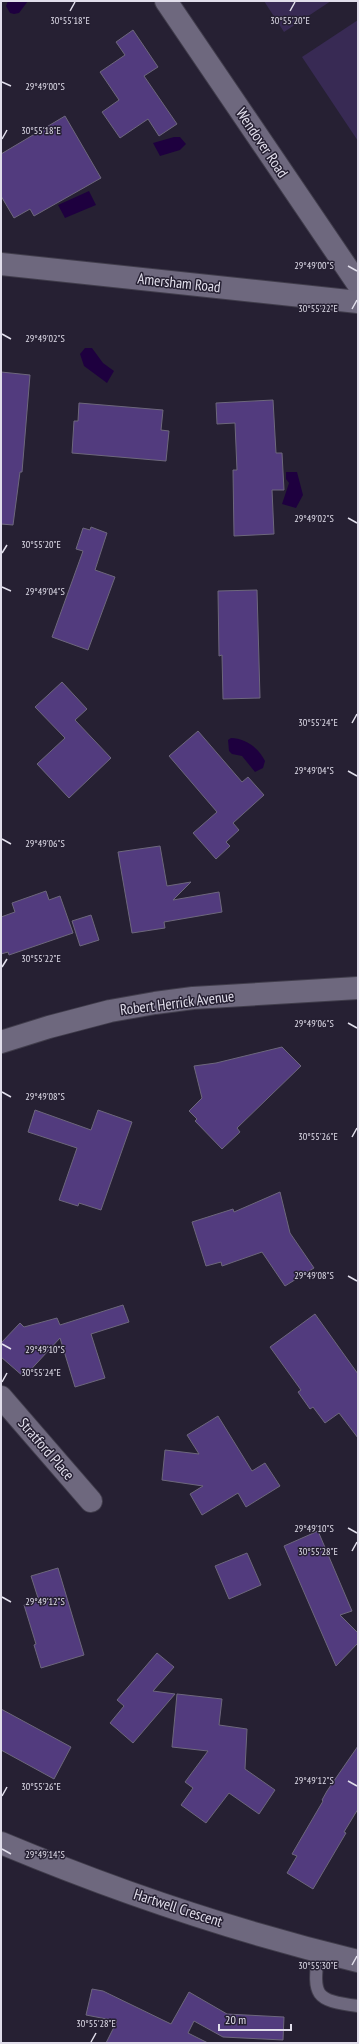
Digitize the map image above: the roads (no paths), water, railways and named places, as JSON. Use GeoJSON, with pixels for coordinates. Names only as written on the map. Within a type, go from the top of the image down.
{"type":"FeatureCollection","features":[{"type":"Feature","properties":{"kind":"street","name":"Wendover Road"},"geometry":{"type":"LineString","coordinates":[[166,1],[358,284]]}},
{"type":"Feature","properties":{"kind":"street","name":"Amersham Road"},"geometry":{"type":"LineString","coordinates":[[1,264],[358,302]]}},
{"type":"Feature","properties":{"kind":"street","name":"Robert Herrick Avenue"},"geometry":{"type":"LineString","coordinates":[[1,1042],[57,1025],[155,1003],[193,998],[358,988]]}},
{"type":"Feature","properties":{"kind":"street","name":"Stratford Place"},"geometry":{"type":"LineString","coordinates":[[1,1397],[91,1502]]}},
{"type":"Feature","properties":{"kind":"street","name":"Hartwell Crescent"},"geometry":{"type":"LineString","coordinates":[[1,1844],[156,1901],[318,1951],[358,1961]]}},
{"type":"Feature","properties":{"kind":"lane"},"geometry":{"type":"LineString","coordinates":[[318,1951],[315,1982],[317,1992],[322,1998],[333,2003],[358,2006]]}}]}
